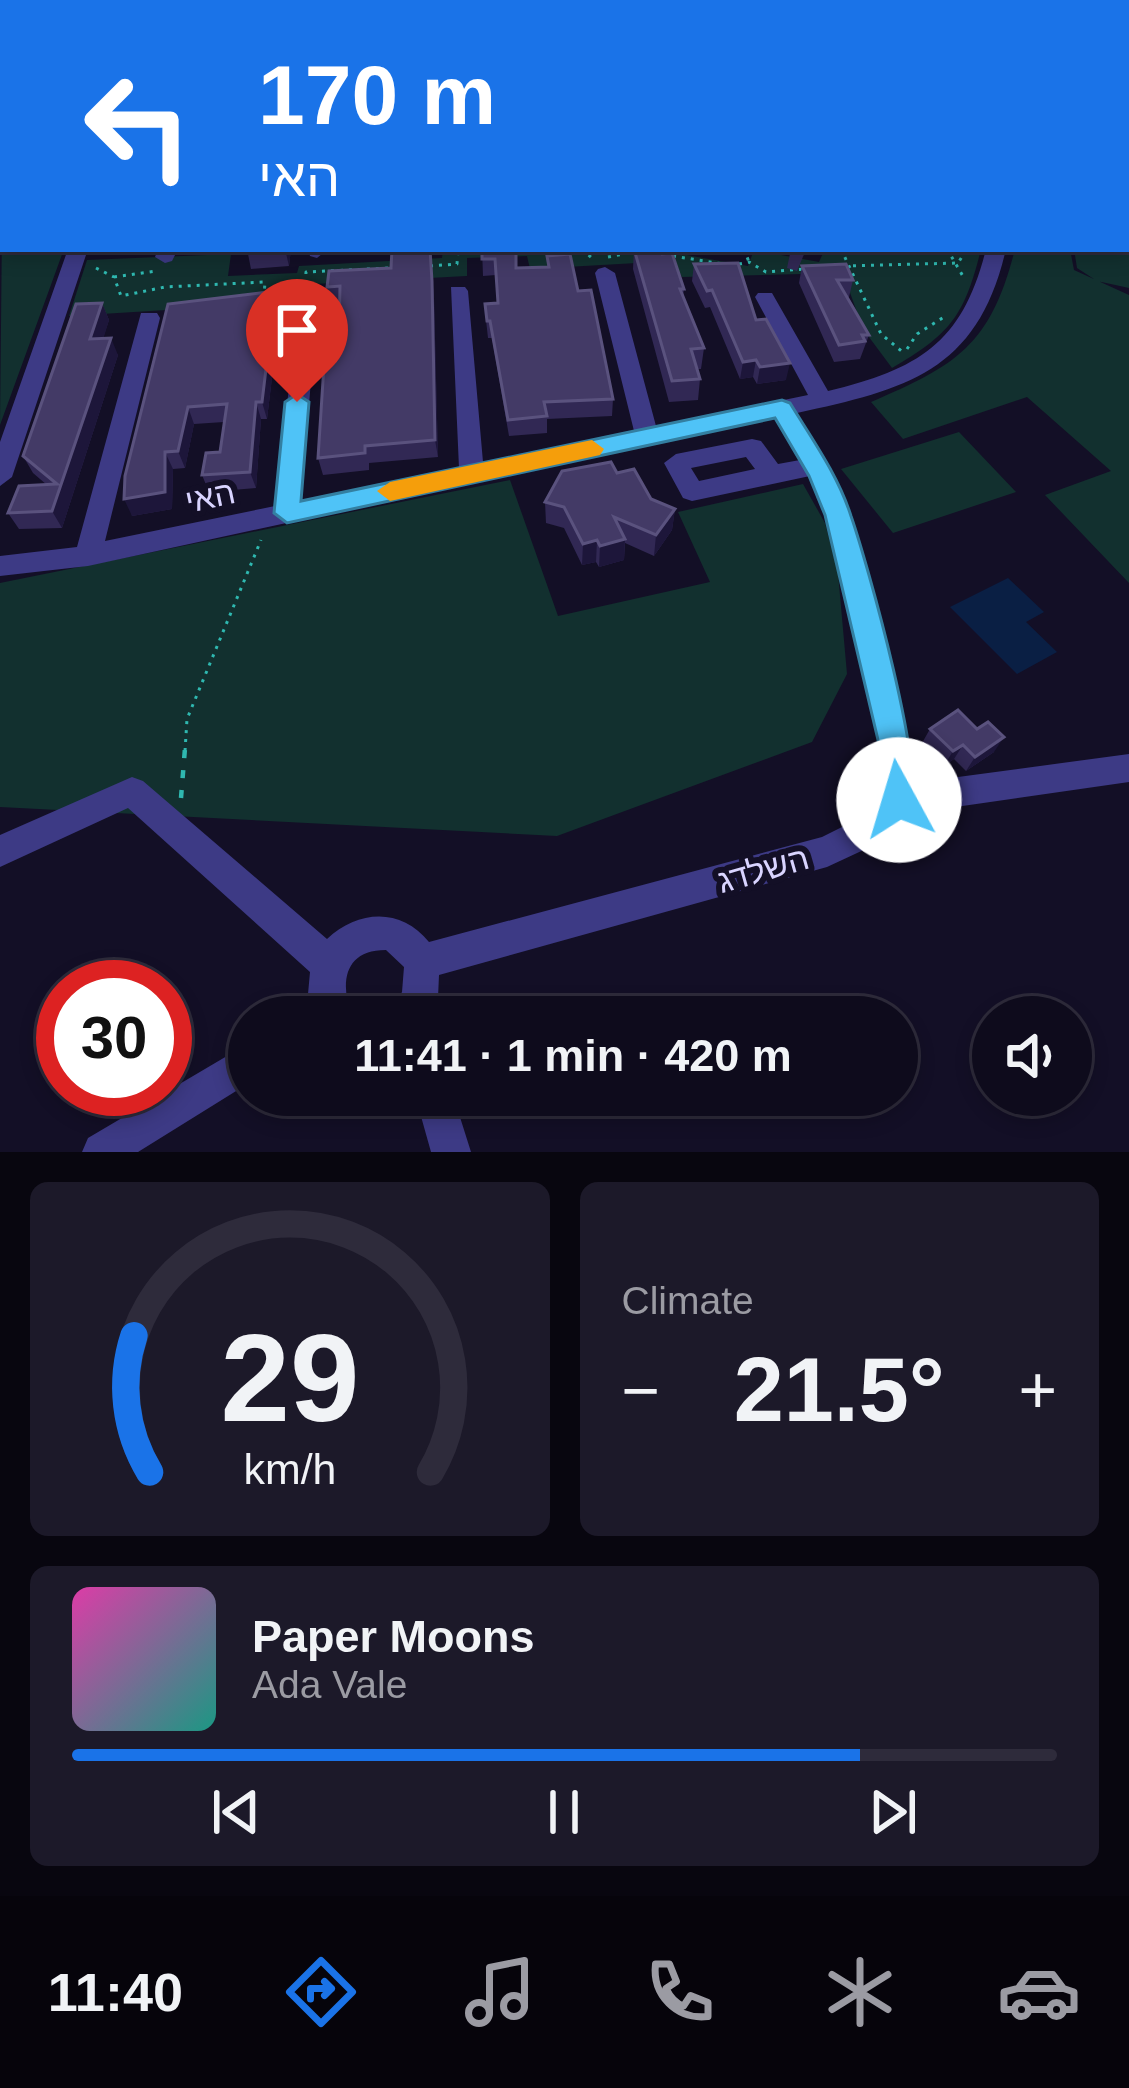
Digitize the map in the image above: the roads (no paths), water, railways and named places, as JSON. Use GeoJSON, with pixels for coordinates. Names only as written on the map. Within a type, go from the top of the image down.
{"type":"FeatureCollection","features":[{"type":"Feature","properties":{"kind":"street","name":"האי"},"geometry":{"type":"LineString","coordinates":[[0,566],[88,556],[822,400],[900,375],[960,338],[982,306],[995,252]]}},
{"type":"Feature","properties":{"kind":"street"},"geometry":{"type":"LineString","coordinates":[[0,477],[74,259]]}},
{"type":"Feature","properties":{"kind":"street"},"geometry":{"type":"LineString","coordinates":[[604,263],[647,437]]}},
{"type":"Feature","properties":{"kind":"street"},"geometry":{"type":"LineString","coordinates":[[458,291],[472,474]]}},
{"type":"Feature","properties":{"kind":"street"},"geometry":{"type":"LineString","coordinates":[[765,297],[822,400]]}},
{"type":"Feature","properties":{"kind":"street"},"geometry":{"type":"LineString","coordinates":[[279,515],[306,308]]}},
{"type":"Feature","properties":{"kind":"street"},"geometry":{"type":"LineString","coordinates":[[88,556],[149,318]]}},
{"type":"Feature","properties":{"kind":"street"},"geometry":{"type":"LineString","coordinates":[[782,408],[838,515],[893,740],[899,800],[1129,768]]}},
{"type":"Feature","properties":{"kind":"street"},"geometry":{"type":"LineString","coordinates":[[773,475],[815,465]]}},
{"type":"Feature","properties":{"kind":"street"},"geometry":{"type":"LineString","coordinates":[[0,851],[132,791],[329,965]]}},
{"type":"Feature","properties":{"kind":"street","name":"השלדג"},"geometry":{"type":"LineString","coordinates":[[422,962],[827,850],[858,836],[899,800]]}},
{"type":"Feature","properties":{"kind":"street"},"geometry":{"type":"LineString","coordinates":[[325,996],[329,965],[351,940],[369,932],[402,937],[422,962],[420,996]]}},
{"type":"Feature","properties":{"kind":"street"},"geometry":{"type":"LineString","coordinates":[[102,1152],[228,1075]]}},
{"type":"Feature","properties":{"kind":"street"},"geometry":{"type":"LineString","coordinates":[[440,1116],[451,1152]]}},
{"type":"Feature","properties":{"kind":"water"},"geometry":{"type":"Polygon","coordinates":[[[1008,578],[1044,612],[1026,622],[1057,652],[1017,674],[950,607],[1008,578]]]}}]}
